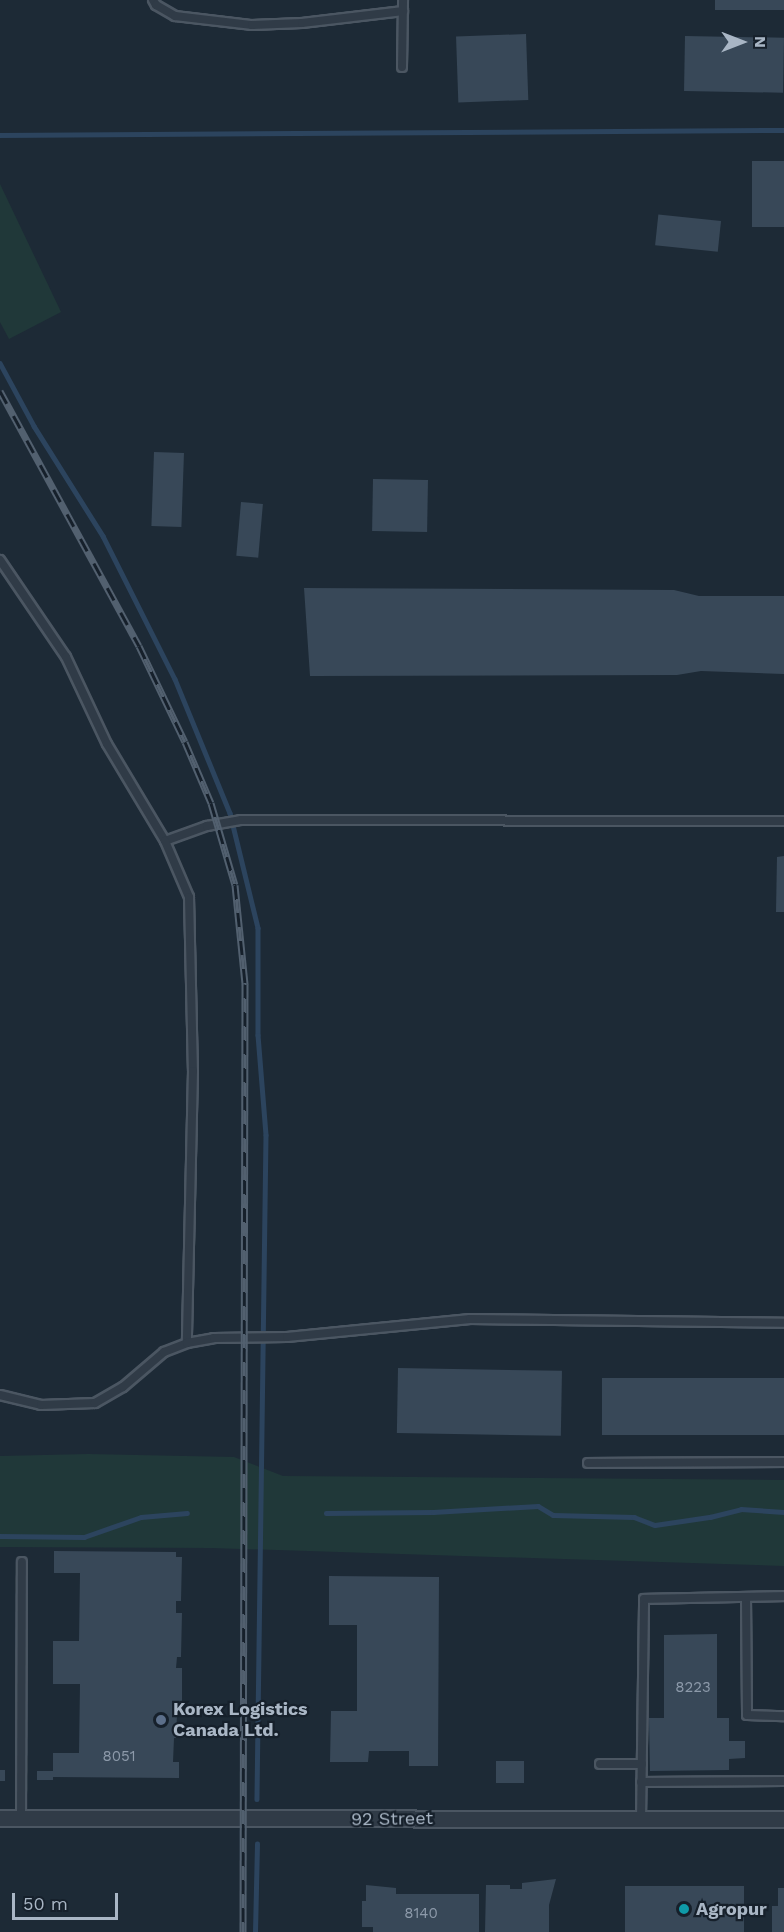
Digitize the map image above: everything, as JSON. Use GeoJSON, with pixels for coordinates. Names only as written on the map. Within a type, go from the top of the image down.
{"type":"FeatureCollection","features":[{"type":"Feature","properties":{"kind":"street","name":"92 Street"},"geometry":{"type":"LineString","coordinates":[[0,1818],[784,1820]]}},
{"type":"Feature","properties":{"kind":"lane"},"geometry":{"type":"LineString","coordinates":[[153,0],[156,5],[175,16],[252,26],[302,23],[403,11]]}},
{"type":"Feature","properties":{"kind":"lane"},"geometry":{"type":"LineString","coordinates":[[402,67],[403,0]]}},
{"type":"Feature","properties":{"kind":"lane"},"geometry":{"type":"LineString","coordinates":[[0,560],[20,585],[66,657],[107,744],[165,841],[189,897],[193,1071],[187,1343]]}},
{"type":"Feature","properties":{"kind":"lane"},"geometry":{"type":"LineString","coordinates":[[165,841],[207,826],[241,820],[784,820]]}},
{"type":"Feature","properties":{"kind":"lane"},"geometry":{"type":"LineString","coordinates":[[0,1395],[41,1405],[95,1403],[123,1387],[164,1352],[187,1343],[214,1338],[287,1336],[470,1319],[784,1323]]}},
{"type":"Feature","properties":{"kind":"lane"},"geometry":{"type":"LineString","coordinates":[[588,1463],[784,1462]]}},
{"type":"Feature","properties":{"kind":"lane"},"geometry":{"type":"LineString","coordinates":[[21,1818],[22,1562]]}},
{"type":"Feature","properties":{"kind":"lane"},"geometry":{"type":"LineString","coordinates":[[641,1820],[644,1599],[784,1596]]}},
{"type":"Feature","properties":{"kind":"lane"},"geometry":{"type":"LineString","coordinates":[[746,1597],[747,1715],[784,1716]]}},
{"type":"Feature","properties":{"kind":"lane"},"geometry":{"type":"LineString","coordinates":[[600,1764],[642,1764]]}},
{"type":"Feature","properties":{"kind":"lane"},"geometry":{"type":"LineString","coordinates":[[641,1782],[784,1781]]}},
{"type":"Feature","properties":{"kind":"green space"},"geometry":{"type":"Polygon","coordinates":[[[0,184],[61,312],[9,339],[0,322],[0,184]]]}},
{"type":"Feature","properties":{"kind":"green space"},"geometry":{"type":"Polygon","coordinates":[[[88,1454],[234,1457],[283,1476],[784,1480],[784,1566],[211,1548],[0,1547],[0,1456],[88,1454]]]}},
{"type":"Feature","properties":{"kind":"building"},"geometry":{"type":"Polygon","coordinates":[[[715,0],[784,0],[784,10],[715,10],[715,0]]]}},
{"type":"Feature","properties":{"kind":"building"},"geometry":{"type":"Polygon","coordinates":[[[526,34],[528,100],[458,102],[456,36],[526,34]]]}},
{"type":"Feature","properties":{"kind":"building"},"geometry":{"type":"Polygon","coordinates":[[[685,36],[784,38],[783,93],[684,91],[685,36]]]}},
{"type":"Feature","properties":{"kind":"building"},"geometry":{"type":"Polygon","coordinates":[[[752,161],[784,161],[784,227],[752,227],[752,161]]]}},
{"type":"Feature","properties":{"kind":"building"},"geometry":{"type":"Polygon","coordinates":[[[658,214],[721,221],[718,252],[655,245],[658,214]]]}},
{"type":"Feature","properties":{"kind":"building"},"geometry":{"type":"Polygon","coordinates":[[[154,452],[184,453],[181,527],[151,526],[154,452]]]}},
{"type":"Feature","properties":{"kind":"building"},"geometry":{"type":"Polygon","coordinates":[[[373,479],[428,480],[427,532],[372,531],[373,479]]]}},
{"type":"Feature","properties":{"kind":"building"},"geometry":{"type":"Polygon","coordinates":[[[241,502],[263,504],[258,558],[236,556],[241,502]]]}},
{"type":"Feature","properties":{"kind":"building"},"geometry":{"type":"Polygon","coordinates":[[[304,588],[674,590],[699,596],[784,596],[784,674],[701,671],[677,675],[310,676],[304,588]]]}},
{"type":"Feature","properties":{"kind":"building"},"geometry":{"type":"Polygon","coordinates":[[[784,856],[784,912],[776,912],[777,857],[784,856]]]}},
{"type":"Feature","properties":{"kind":"building"},"geometry":{"type":"Polygon","coordinates":[[[398,1368],[562,1371],[561,1436],[397,1433],[398,1368]]]}},
{"type":"Feature","properties":{"kind":"building"},"geometry":{"type":"Polygon","coordinates":[[[602,1378],[784,1378],[784,1435],[602,1435],[602,1378]]]}},
{"type":"Feature","properties":{"kind":"building"},"geometry":{"type":"Polygon","coordinates":[[[54,1551],[176,1552],[176,1557],[182,1557],[181,1601],[176,1601],[176,1613],[182,1613],[181,1657],[177,1657],[176,1668],[182,1668],[182,1714],[177,1714],[173,1762],[179,1762],[179,1778],[53,1777],[53,1780],[37,1780],[37,1771],[53,1771],[53,1753],[79,1753],[80,1684],[53,1684],[53,1641],[79,1641],[80,1573],[54,1573],[54,1551]]]}},
{"type":"Feature","properties":{"kind":"building"},"geometry":{"type":"Polygon","coordinates":[[[329,1576],[439,1577],[438,1766],[409,1766],[409,1751],[369,1751],[368,1762],[330,1762],[331,1711],[357,1711],[357,1625],[329,1625],[329,1576]]]}},
{"type":"Feature","properties":{"kind":"building"},"geometry":{"type":"Polygon","coordinates":[[[717,1634],[717,1718],[729,1718],[729,1741],[745,1741],[745,1758],[729,1759],[729,1770],[650,1771],[649,1718],[664,1718],[664,1635],[717,1634]]]}},
{"type":"Feature","properties":{"kind":"building"},"geometry":{"type":"Polygon","coordinates":[[[496,1761],[524,1761],[524,1783],[496,1783],[496,1761]]]}},
{"type":"Feature","properties":{"kind":"building"},"geometry":{"type":"Polygon","coordinates":[[[0,1770],[5,1770],[5,1781],[0,1781],[0,1770]]]}},
{"type":"Feature","properties":{"kind":"building"},"geometry":{"type":"Polygon","coordinates":[[[556,1879],[549,1905],[549,1932],[485,1932],[486,1885],[510,1885],[510,1889],[522,1889],[522,1883],[556,1879]]]}},
{"type":"Feature","properties":{"kind":"building"},"geometry":{"type":"Polygon","coordinates":[[[366,1885],[396,1888],[396,1894],[479,1894],[479,1932],[373,1932],[373,1927],[362,1927],[362,1901],[366,1901],[366,1885]]]}},
{"type":"Feature","properties":{"kind":"building","name":"Agropur"},"geometry":{"type":"Polygon","coordinates":[[[625,1886],[744,1886],[744,1932],[625,1932],[625,1886]]]}},
{"type":"Feature","properties":{"kind":"building"},"geometry":{"type":"Polygon","coordinates":[[[778,1888],[784,1888],[784,1932],[772,1932],[772,1906],[778,1906],[778,1888]]]}},
{"type":"Feature","properties":{"kind":"waterway"},"geometry":{"type":"LineString","coordinates":[[0,135],[784,130]]}},
{"type":"Feature","properties":{"kind":"waterway"},"geometry":{"type":"LineString","coordinates":[[0,363],[34,426],[103,536],[175,679],[230,813],[258,928],[258,1035],[266,1135],[257,1799]]}},
{"type":"Feature","properties":{"kind":"waterway"},"geometry":{"type":"LineString","coordinates":[[326,1513],[433,1512],[538,1506],[553,1515],[634,1517],[655,1525],[710,1517],[741,1509],[784,1512]]}},
{"type":"Feature","properties":{"kind":"waterway"},"geometry":{"type":"LineString","coordinates":[[0,1536],[84,1537],[141,1517],[187,1513]]}},
{"type":"Feature","properties":{"kind":"waterway"},"geometry":{"type":"LineString","coordinates":[[255,1932],[257,1844]]}},
{"type":"Feature","properties":{"kind":"railway"},"geometry":{"type":"LineString","coordinates":[[0,391],[139,646],[185,742],[211,803],[235,885],[245,984],[243,1932]]}},
{"type":"Feature","properties":{"kind":"place","name":"Korex Logistics Canada Ltd."},"geometry":{"type":"Point","coordinates":[161,1720]}},
{"type":"Feature","properties":{"kind":"place","name":"Agropur"},"geometry":{"type":"Point","coordinates":[684,1909]}}]}
